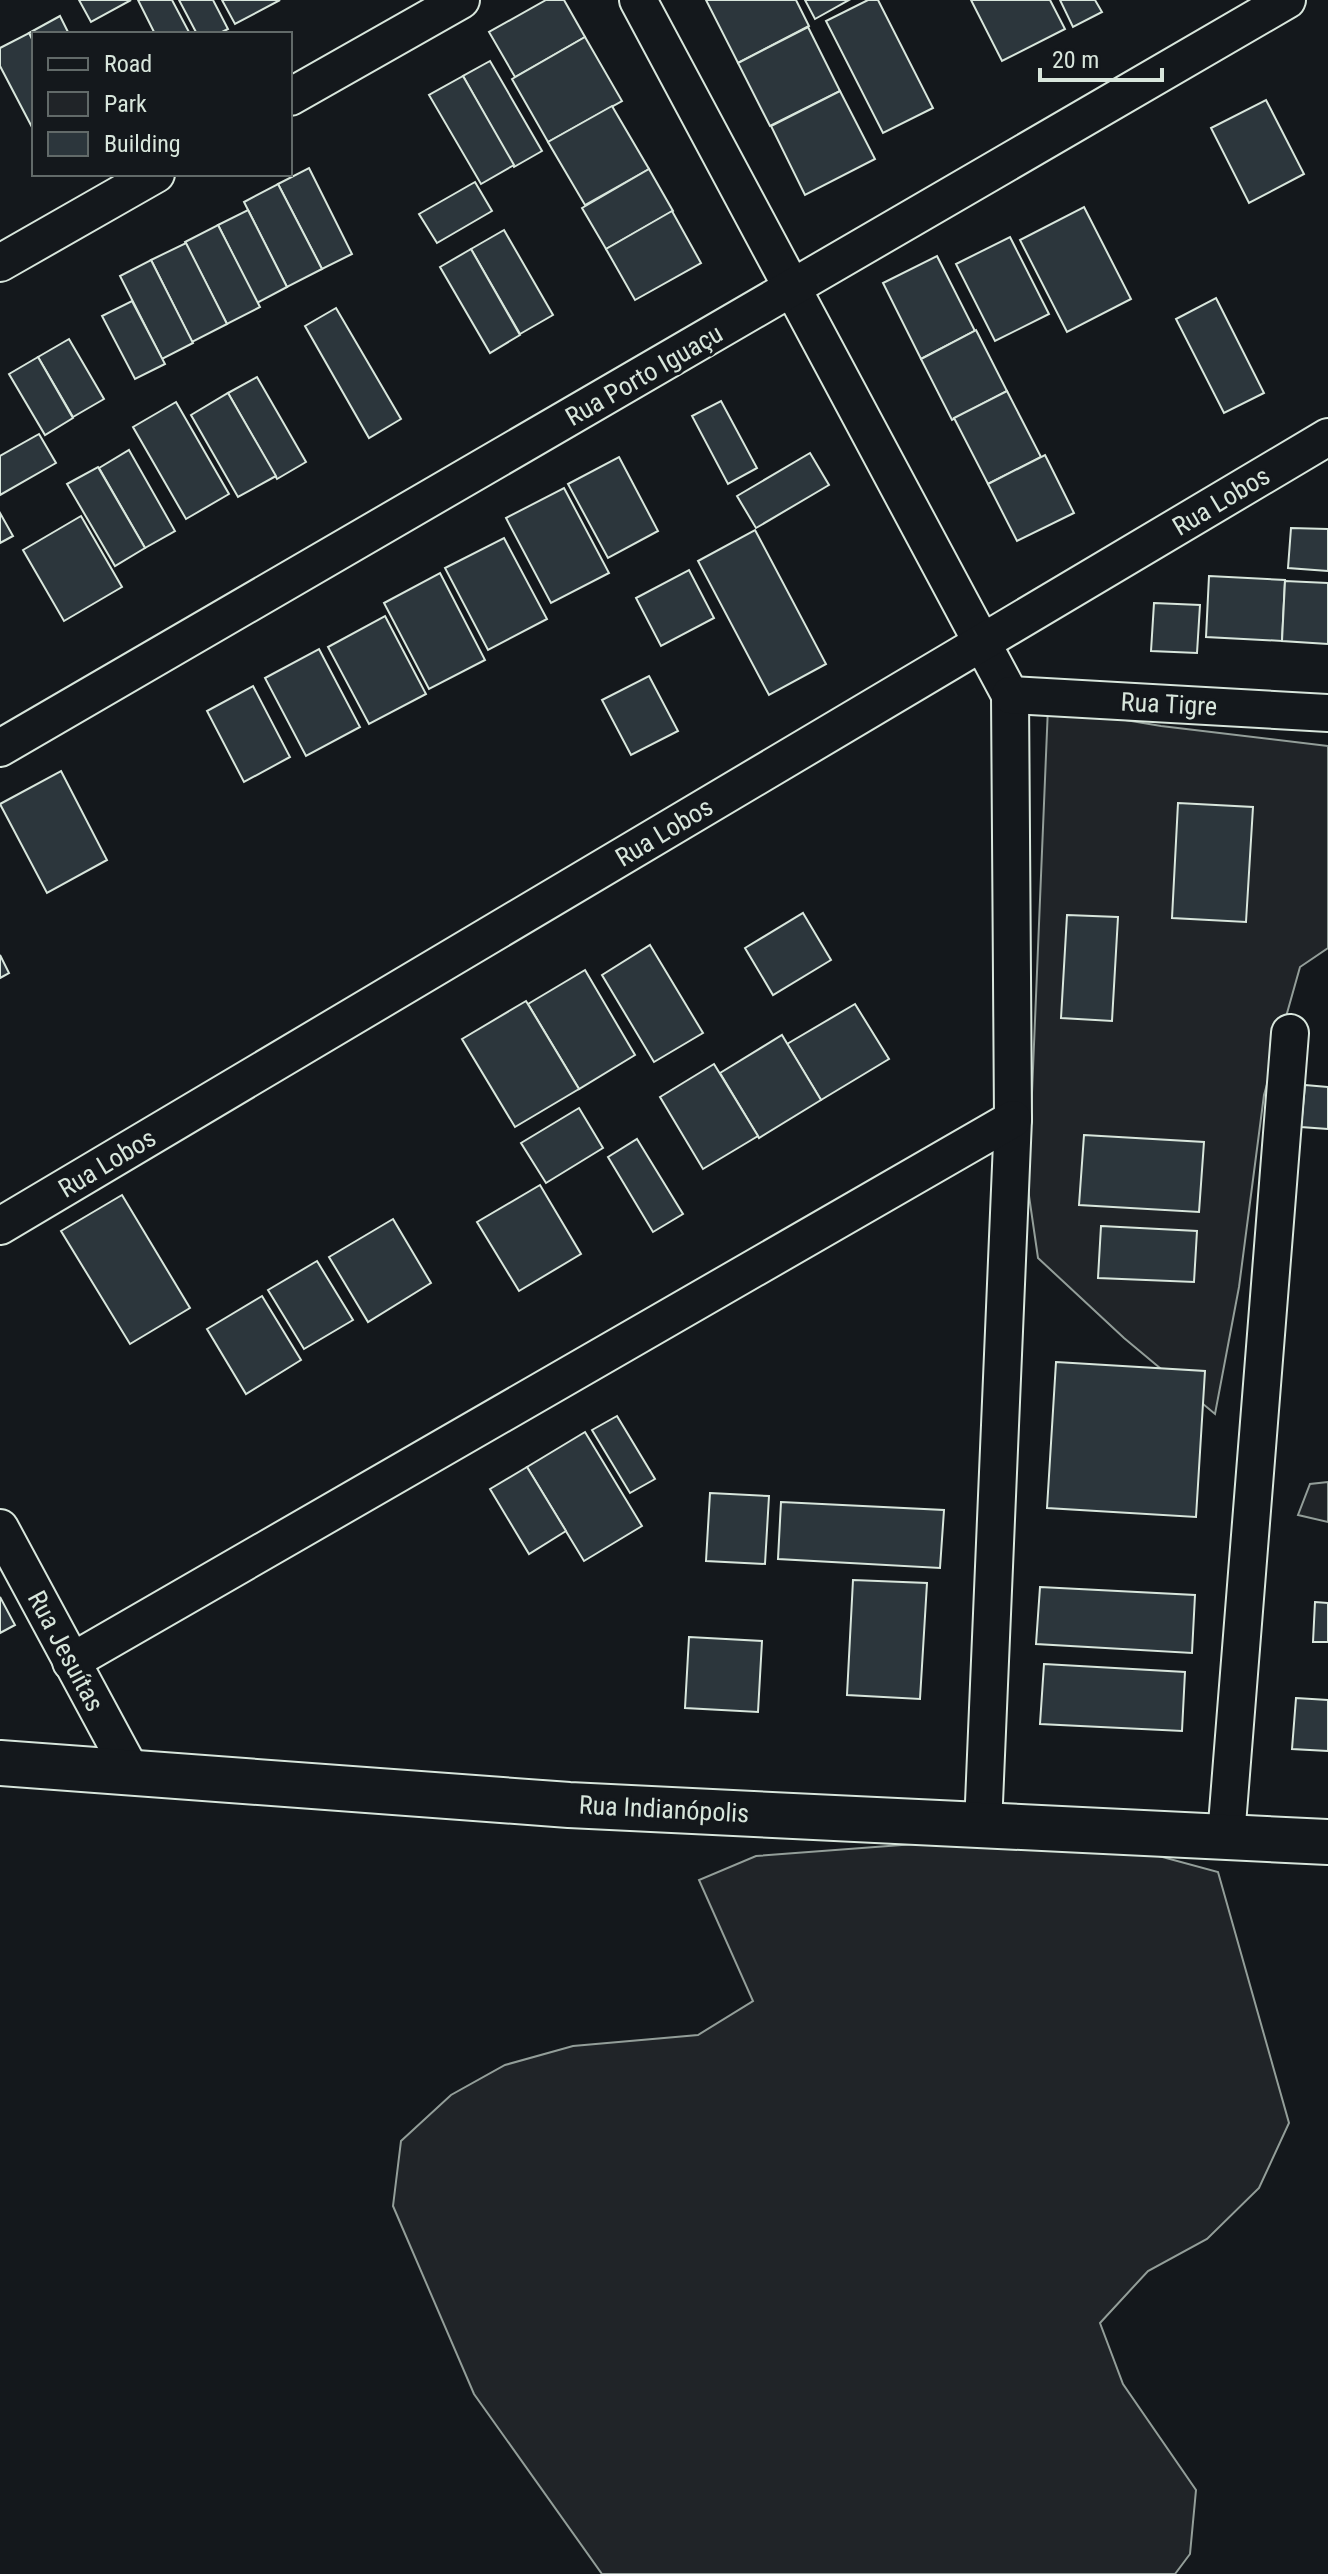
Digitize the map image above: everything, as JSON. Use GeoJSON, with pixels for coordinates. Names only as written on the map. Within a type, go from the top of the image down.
{"type":"FeatureCollection","features":[{"type":"Feature","properties":{"kind":"street"},"geometry":{"type":"LineString","coordinates":[[292,96],[461,0]]}},
{"type":"Feature","properties":{"kind":"street"},"geometry":{"type":"LineString","coordinates":[[638,0],[1010,695],[1013,1119],[983,1826]]}},
{"type":"Feature","properties":{"kind":"street","name":"Rua Porto Iguaçu"},"geometry":{"type":"LineString","coordinates":[[0,748],[1287,0]]}},
{"type":"Feature","properties":{"kind":"street"},"geometry":{"type":"LineString","coordinates":[[0,263],[152,176]]}},
{"type":"Feature","properties":{"kind":"street","name":"Rua Lobos"},"geometry":{"type":"LineString","coordinates":[[0,1226],[1328,437]]}},
{"type":"Feature","properties":{"kind":"street","name":"Rua Tigre"},"geometry":{"type":"LineString","coordinates":[[1010,695],[1328,713]]}},
{"type":"Feature","properties":{"kind":"street"},"geometry":{"type":"LineString","coordinates":[[1226,1837],[1290,1033]]}},
{"type":"Feature","properties":{"kind":"street"},"geometry":{"type":"LineString","coordinates":[[71,1662],[1013,1119]]}},
{"type":"Feature","properties":{"kind":"street","name":"Rua Jesuítas"},"geometry":{"type":"LineString","coordinates":[[0,1528],[132,1773]]}},
{"type":"Feature","properties":{"kind":"street","name":"Rua Indianópolis"},"geometry":{"type":"LineString","coordinates":[[0,1763],[569,1805],[1328,1842]]}},
{"type":"Feature","properties":{"kind":"green space"},"geometry":{"type":"Polygon","coordinates":[[[1048,707],[1161,726],[1328,746],[1328,948],[1300,967],[1264,1095],[1239,1287],[1215,1414],[1124,1338],[1038,1258],[1028,1189],[1048,707]]]}},
{"type":"Feature","properties":{"kind":"green space"},"geometry":{"type":"Polygon","coordinates":[[[1328,1482],[1328,1522],[1298,1515],[1310,1484],[1328,1482]]]}},
{"type":"Feature","properties":{"kind":"green space"},"geometry":{"type":"Polygon","coordinates":[[[955,1841],[1144,1852],[1218,1872],[1289,2123],[1259,2188],[1207,2239],[1148,2271],[1100,2323],[1123,2384],[1196,2490],[1190,2554],[1175,2574],[602,2574],[474,2394],[393,2206],[401,2141],[451,2095],[505,2065],[573,2046],[698,2035],[753,2001],[699,1880],[756,1856],[955,1841]]]}},
{"type":"Feature","properties":{"kind":"building"},"geometry":{"type":"Polygon","coordinates":[[[79,0],[131,0],[91,22],[79,0]]]}},
{"type":"Feature","properties":{"kind":"building"},"geometry":{"type":"Polygon","coordinates":[[[138,0],[172,0],[189,32],[154,32],[138,0]]]}},
{"type":"Feature","properties":{"kind":"building"},"geometry":{"type":"Polygon","coordinates":[[[179,0],[213,0],[228,29],[222,32],[196,32],[179,0]]]}},
{"type":"Feature","properties":{"kind":"building"},"geometry":{"type":"Polygon","coordinates":[[[222,0],[280,0],[235,24],[222,0]]]}},
{"type":"Feature","properties":{"kind":"building"},"geometry":{"type":"Polygon","coordinates":[[[546,0],[564,0],[585,37],[515,77],[489,32],[546,0]]]}},
{"type":"Feature","properties":{"kind":"building"},"geometry":{"type":"Polygon","coordinates":[[[706,0],[796,0],[809,26],[738,63],[706,0]]]}},
{"type":"Feature","properties":{"kind":"building"},"geometry":{"type":"Polygon","coordinates":[[[805,0],[849,0],[815,19],[805,0]]]}},
{"type":"Feature","properties":{"kind":"building"},"geometry":{"type":"Polygon","coordinates":[[[868,0],[878,0],[933,108],[883,133],[826,21],[868,0]]]}},
{"type":"Feature","properties":{"kind":"building"},"geometry":{"type":"Polygon","coordinates":[[[971,0],[1050,0],[1065,29],[1002,61],[971,0]]]}},
{"type":"Feature","properties":{"kind":"building"},"geometry":{"type":"Polygon","coordinates":[[[1060,0],[1095,0],[1102,12],[1073,27],[1060,0]]]}},
{"type":"Feature","properties":{"kind":"building"},"geometry":{"type":"Polygon","coordinates":[[[60,16],[68,32],[32,32],[32,39],[29,33],[60,16]]]}},
{"type":"Feature","properties":{"kind":"building"},"geometry":{"type":"Polygon","coordinates":[[[808,27],[840,91],[770,126],[738,63],[808,27]]]}},
{"type":"Feature","properties":{"kind":"building"},"geometry":{"type":"Polygon","coordinates":[[[29,33],[32,39],[32,127],[0,66],[0,48],[29,33]]]}},
{"type":"Feature","properties":{"kind":"building"},"geometry":{"type":"Polygon","coordinates":[[[585,37],[622,101],[548,142],[512,79],[585,37]]]}},
{"type":"Feature","properties":{"kind":"building"},"geometry":{"type":"Polygon","coordinates":[[[490,61],[542,151],[514,167],[463,76],[490,61]]]}},
{"type":"Feature","properties":{"kind":"building"},"geometry":{"type":"Polygon","coordinates":[[[463,76],[514,165],[481,184],[429,95],[463,76]]]}},
{"type":"Feature","properties":{"kind":"building"},"geometry":{"type":"Polygon","coordinates":[[[840,91],[875,159],[805,195],[771,126],[840,91]]]}},
{"type":"Feature","properties":{"kind":"building"},"geometry":{"type":"Polygon","coordinates":[[[1266,100],[1304,174],[1249,203],[1211,128],[1266,100]]]}},
{"type":"Feature","properties":{"kind":"building"},"geometry":{"type":"Polygon","coordinates":[[[612,106],[649,169],[585,205],[548,142],[612,106]]]}},
{"type":"Feature","properties":{"kind":"building"},"geometry":{"type":"Polygon","coordinates":[[[309,168],[352,254],[322,269],[278,184],[309,168]]]}},
{"type":"Feature","properties":{"kind":"building"},"geometry":{"type":"Polygon","coordinates":[[[649,169],[673,211],[606,249],[582,208],[649,169]]]}},
{"type":"Feature","properties":{"kind":"building"},"geometry":{"type":"Polygon","coordinates":[[[475,182],[492,211],[437,243],[419,214],[475,182]]]}},
{"type":"Feature","properties":{"kind":"building"},"geometry":{"type":"Polygon","coordinates":[[[278,184],[322,269],[287,287],[244,202],[278,184]]]}},
{"type":"Feature","properties":{"kind":"building"},"geometry":{"type":"Polygon","coordinates":[[[1084,207],[1131,299],[1067,332],[1020,240],[1084,207]]]}},
{"type":"Feature","properties":{"kind":"building"},"geometry":{"type":"Polygon","coordinates":[[[248,210],[287,287],[257,303],[218,225],[248,210]]]}},
{"type":"Feature","properties":{"kind":"building"},"geometry":{"type":"Polygon","coordinates":[[[672,211],[701,263],[635,300],[606,249],[672,211]]]}},
{"type":"Feature","properties":{"kind":"building"},"geometry":{"type":"Polygon","coordinates":[[[218,225],[260,307],[227,324],[185,242],[218,225]]]}},
{"type":"Feature","properties":{"kind":"building"},"geometry":{"type":"Polygon","coordinates":[[[504,230],[553,315],[520,334],[471,249],[504,230]]]}},
{"type":"Feature","properties":{"kind":"building"},"geometry":{"type":"Polygon","coordinates":[[[1010,237],[1049,314],[995,341],[956,264],[1010,237]]]}},
{"type":"Feature","properties":{"kind":"building"},"geometry":{"type":"Polygon","coordinates":[[[186,243],[227,324],[192,342],[151,260],[186,243]]]}},
{"type":"Feature","properties":{"kind":"building"},"geometry":{"type":"Polygon","coordinates":[[[471,249],[520,335],[490,353],[440,267],[471,249]]]}},
{"type":"Feature","properties":{"kind":"building"},"geometry":{"type":"Polygon","coordinates":[[[937,256],[975,331],[921,359],[883,283],[937,256]]]}},
{"type":"Feature","properties":{"kind":"building"},"geometry":{"type":"Polygon","coordinates":[[[151,260],[193,343],[162,359],[120,276],[151,260]]]}},
{"type":"Feature","properties":{"kind":"building"},"geometry":{"type":"Polygon","coordinates":[[[1216,298],[1264,393],[1224,413],[1176,319],[1216,298]]]}},
{"type":"Feature","properties":{"kind":"building"},"geometry":{"type":"Polygon","coordinates":[[[132,301],[165,364],[135,379],[102,316],[132,301]]]}},
{"type":"Feature","properties":{"kind":"building"},"geometry":{"type":"Polygon","coordinates":[[[336,308],[401,419],[369,438],[305,326],[336,308]]]}},
{"type":"Feature","properties":{"kind":"building"},"geometry":{"type":"Polygon","coordinates":[[[976,330],[1007,391],[952,420],[921,359],[976,330]]]}},
{"type":"Feature","properties":{"kind":"building"},"geometry":{"type":"Polygon","coordinates":[[[69,339],[104,399],[73,417],[38,357],[69,339]]]}},
{"type":"Feature","properties":{"kind":"building"},"geometry":{"type":"Polygon","coordinates":[[[38,357],[73,418],[45,435],[9,374],[38,357]]]}},
{"type":"Feature","properties":{"kind":"building"},"geometry":{"type":"Polygon","coordinates":[[[257,377],[306,462],[277,479],[228,393],[257,377]]]}},
{"type":"Feature","properties":{"kind":"building"},"geometry":{"type":"Polygon","coordinates":[[[1007,391],[1041,457],[988,484],[954,418],[1007,391]]]}},
{"type":"Feature","properties":{"kind":"building"},"geometry":{"type":"Polygon","coordinates":[[[228,393],[276,476],[238,497],[191,415],[228,393]]]}},
{"type":"Feature","properties":{"kind":"building"},"geometry":{"type":"Polygon","coordinates":[[[721,401],[757,468],[728,484],[692,416],[721,401]]]}},
{"type":"Feature","properties":{"kind":"building"},"geometry":{"type":"Polygon","coordinates":[[[176,402],[229,494],[186,519],[133,427],[176,402]]]}},
{"type":"Feature","properties":{"kind":"building"},"geometry":{"type":"Polygon","coordinates":[[[39,434],[56,463],[0,495],[0,456],[39,434]]]}},
{"type":"Feature","properties":{"kind":"building"},"geometry":{"type":"Polygon","coordinates":[[[129,450],[175,531],[145,548],[99,468],[129,450]]]}},
{"type":"Feature","properties":{"kind":"building"},"geometry":{"type":"Polygon","coordinates":[[[810,453],[829,485],[756,528],[737,496],[810,453]]]}},
{"type":"Feature","properties":{"kind":"building"},"geometry":{"type":"Polygon","coordinates":[[[1045,455],[1074,513],[1017,541],[988,484],[1045,455]]]}},
{"type":"Feature","properties":{"kind":"building"},"geometry":{"type":"Polygon","coordinates":[[[619,457],[658,531],[608,558],[568,484],[619,457]]]}},
{"type":"Feature","properties":{"kind":"building"},"geometry":{"type":"Polygon","coordinates":[[[98,467],[145,548],[115,566],[67,484],[98,467]]]}},
{"type":"Feature","properties":{"kind":"building"},"geometry":{"type":"Polygon","coordinates":[[[564,488],[609,573],[551,603],[506,518],[564,488]]]}},
{"type":"Feature","properties":{"kind":"building"},"geometry":{"type":"Polygon","coordinates":[[[0,513],[13,536],[0,543],[0,513]]]}},
{"type":"Feature","properties":{"kind":"building"},"geometry":{"type":"Polygon","coordinates":[[[81,516],[122,587],[64,621],[23,550],[81,516]]]}},
{"type":"Feature","properties":{"kind":"building"},"geometry":{"type":"Polygon","coordinates":[[[1291,528],[1328,529],[1328,571],[1288,568],[1291,528]]]}},
{"type":"Feature","properties":{"kind":"building"},"geometry":{"type":"Polygon","coordinates":[[[755,530],[826,664],[769,695],[698,561],[755,530]]]}},
{"type":"Feature","properties":{"kind":"building"},"geometry":{"type":"Polygon","coordinates":[[[504,538],[547,619],[488,650],[445,568],[504,538]]]}},
{"type":"Feature","properties":{"kind":"building"},"geometry":{"type":"Polygon","coordinates":[[[689,570],[714,618],[661,646],[636,598],[689,570]]]}},
{"type":"Feature","properties":{"kind":"building"},"geometry":{"type":"Polygon","coordinates":[[[440,573],[485,660],[429,689],[384,603],[440,573]]]}},
{"type":"Feature","properties":{"kind":"building"},"geometry":{"type":"Polygon","coordinates":[[[1209,576],[1285,580],[1282,641],[1206,637],[1209,576]]]}},
{"type":"Feature","properties":{"kind":"building"},"geometry":{"type":"Polygon","coordinates":[[[1285,581],[1328,583],[1328,644],[1282,641],[1285,581]]]}},
{"type":"Feature","properties":{"kind":"building"},"geometry":{"type":"Polygon","coordinates":[[[1154,603],[1200,605],[1197,653],[1151,651],[1154,603]]]}},
{"type":"Feature","properties":{"kind":"building"},"geometry":{"type":"Polygon","coordinates":[[[385,616],[426,694],[369,724],[328,647],[385,616]]]}},
{"type":"Feature","properties":{"kind":"building"},"geometry":{"type":"Polygon","coordinates":[[[319,649],[360,727],[306,756],[265,678],[319,649]]]}},
{"type":"Feature","properties":{"kind":"building"},"geometry":{"type":"Polygon","coordinates":[[[649,676],[678,731],[631,755],[602,700],[649,676]]]}},
{"type":"Feature","properties":{"kind":"building"},"geometry":{"type":"Polygon","coordinates":[[[253,686],[290,757],[244,782],[207,711],[253,686]]]}},
{"type":"Feature","properties":{"kind":"building"},"geometry":{"type":"Polygon","coordinates":[[[61,771],[107,860],[47,893],[0,804],[61,771]]]}},
{"type":"Feature","properties":{"kind":"building"},"geometry":{"type":"Polygon","coordinates":[[[1178,803],[1253,807],[1246,922],[1172,918],[1178,803]]]}},
{"type":"Feature","properties":{"kind":"building"},"geometry":{"type":"Polygon","coordinates":[[[803,913],[831,960],[773,995],[745,948],[803,913]]]}},
{"type":"Feature","properties":{"kind":"building"},"geometry":{"type":"Polygon","coordinates":[[[1067,915],[1118,917],[1112,1021],[1061,1018],[1067,915]]]}},
{"type":"Feature","properties":{"kind":"building"},"geometry":{"type":"Polygon","coordinates":[[[650,945],[703,1033],[654,1062],[602,975],[650,945]]]}},
{"type":"Feature","properties":{"kind":"building"},"geometry":{"type":"Polygon","coordinates":[[[0,955],[9,973],[0,978],[0,955]]]}},
{"type":"Feature","properties":{"kind":"building"},"geometry":{"type":"Polygon","coordinates":[[[585,970],[635,1055],[579,1089],[528,1004],[585,970]]]}},
{"type":"Feature","properties":{"kind":"building"},"geometry":{"type":"Polygon","coordinates":[[[526,1001],[579,1089],[515,1127],[462,1039],[526,1001]]]}},
{"type":"Feature","properties":{"kind":"building"},"geometry":{"type":"Polygon","coordinates":[[[855,1004],[889,1059],[821,1100],[787,1044],[855,1004]]]}},
{"type":"Feature","properties":{"kind":"building"},"geometry":{"type":"Polygon","coordinates":[[[782,1035],[821,1100],[759,1138],[720,1073],[782,1035]]]}},
{"type":"Feature","properties":{"kind":"building"},"geometry":{"type":"Polygon","coordinates":[[[714,1064],[758,1136],[703,1169],[660,1097],[714,1064]]]}},
{"type":"Feature","properties":{"kind":"building"},"geometry":{"type":"Polygon","coordinates":[[[1305,1085],[1328,1087],[1328,1129],[1301,1127],[1305,1085]]]}},
{"type":"Feature","properties":{"kind":"building"},"geometry":{"type":"Polygon","coordinates":[[[579,1108],[603,1148],[546,1183],[521,1143],[579,1108]]]}},
{"type":"Feature","properties":{"kind":"building"},"geometry":{"type":"Polygon","coordinates":[[[1084,1135],[1204,1142],[1199,1212],[1079,1205],[1084,1135]]]}},
{"type":"Feature","properties":{"kind":"building"},"geometry":{"type":"Polygon","coordinates":[[[637,1139],[683,1214],[653,1232],[608,1157],[637,1139]]]}},
{"type":"Feature","properties":{"kind":"building"},"geometry":{"type":"Polygon","coordinates":[[[540,1185],[581,1254],[519,1291],[477,1222],[540,1185]]]}},
{"type":"Feature","properties":{"kind":"building"},"geometry":{"type":"Polygon","coordinates":[[[122,1195],[190,1308],[130,1344],[61,1231],[122,1195]]]}},
{"type":"Feature","properties":{"kind":"building"},"geometry":{"type":"Polygon","coordinates":[[[393,1219],[431,1283],[368,1322],[329,1257],[393,1219]]]}},
{"type":"Feature","properties":{"kind":"building"},"geometry":{"type":"Polygon","coordinates":[[[1101,1226],[1197,1231],[1194,1282],[1098,1278],[1101,1226]]]}},
{"type":"Feature","properties":{"kind":"building"},"geometry":{"type":"Polygon","coordinates":[[[317,1261],[353,1320],[304,1349],[268,1290],[317,1261]]]}},
{"type":"Feature","properties":{"kind":"building"},"geometry":{"type":"Polygon","coordinates":[[[262,1296],[301,1360],[246,1394],[207,1329],[262,1296]]]}},
{"type":"Feature","properties":{"kind":"building"},"geometry":{"type":"Polygon","coordinates":[[[1056,1362],[1205,1371],[1196,1517],[1047,1508],[1056,1362]]]}},
{"type":"Feature","properties":{"kind":"building"},"geometry":{"type":"Polygon","coordinates":[[[617,1416],[655,1479],[630,1493],[592,1430],[617,1416]]]}},
{"type":"Feature","properties":{"kind":"building"},"geometry":{"type":"Polygon","coordinates":[[[585,1432],[642,1526],[584,1561],[527,1467],[585,1432]]]}},
{"type":"Feature","properties":{"kind":"building"},"geometry":{"type":"Polygon","coordinates":[[[527,1467],[566,1531],[529,1554],[490,1489],[527,1467]]]}},
{"type":"Feature","properties":{"kind":"building"},"geometry":{"type":"Polygon","coordinates":[[[710,1493],[769,1496],[765,1564],[706,1561],[710,1493]]]}},
{"type":"Feature","properties":{"kind":"building"},"geometry":{"type":"Polygon","coordinates":[[[781,1502],[944,1510],[940,1568],[778,1559],[781,1502]]]}},
{"type":"Feature","properties":{"kind":"building"},"geometry":{"type":"Polygon","coordinates":[[[853,1580],[927,1583],[920,1699],[847,1695],[853,1580]]]}},
{"type":"Feature","properties":{"kind":"building"},"geometry":{"type":"Polygon","coordinates":[[[1040,1587],[1195,1595],[1192,1653],[1036,1644],[1040,1587]]]}},
{"type":"Feature","properties":{"kind":"building"},"geometry":{"type":"Polygon","coordinates":[[[0,1597],[15,1625],[0,1633],[0,1597]]]}},
{"type":"Feature","properties":{"kind":"building"},"geometry":{"type":"Polygon","coordinates":[[[1315,1602],[1328,1603],[1328,1642],[1313,1642],[1315,1602]]]}},
{"type":"Feature","properties":{"kind":"building"},"geometry":{"type":"Polygon","coordinates":[[[689,1637],[762,1641],[758,1712],[685,1708],[689,1637]]]}},
{"type":"Feature","properties":{"kind":"building"},"geometry":{"type":"Polygon","coordinates":[[[1044,1664],[1185,1672],[1182,1731],[1040,1724],[1044,1664]]]}},
{"type":"Feature","properties":{"kind":"building"},"geometry":{"type":"Polygon","coordinates":[[[1296,1698],[1328,1700],[1328,1751],[1292,1749],[1296,1698]]]}}]}
